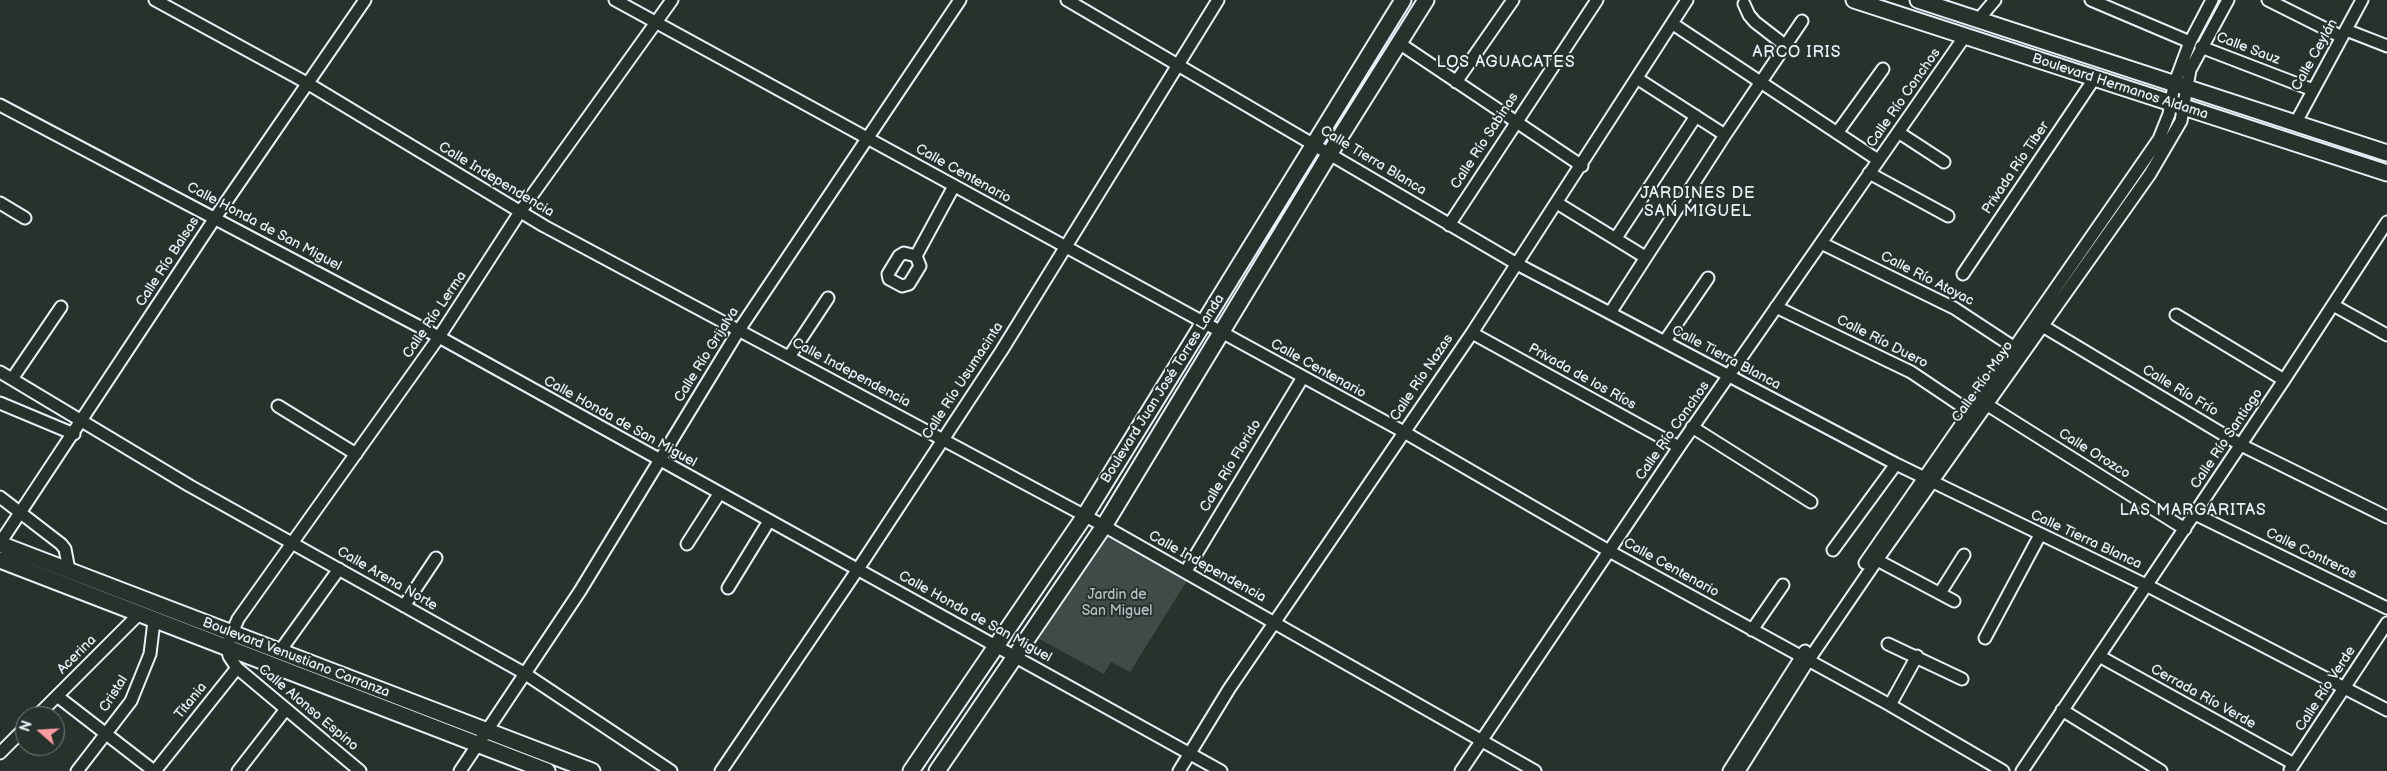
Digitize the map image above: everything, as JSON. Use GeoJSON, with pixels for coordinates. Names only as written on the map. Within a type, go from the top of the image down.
{"type":"FeatureCollection","features":[{"type":"Feature","properties":{"kind":"main road","name":"Boulevard Juan José Torres Landa"},"geometry":{"type":"LineString","coordinates":[[911,771],[1084,517],[1403,0]]}},
{"type":"Feature","properties":{"kind":"main road","name":"Boulevard Juan José Torres Landa"},"geometry":{"type":"LineString","coordinates":[[937,771],[1104,526],[1330,153],[1426,0]]}},
{"type":"Feature","properties":{"kind":"main road","name":"Boulevard Hermanos Aldama"},"geometry":{"type":"LineString","coordinates":[[1918,0],[2387,153]]}},
{"type":"Feature","properties":{"kind":"main road","name":"Boulevard Hermanos Aldama"},"geometry":{"type":"LineString","coordinates":[[1857,1],[2387,173]]}},
{"type":"Feature","properties":{"kind":"main road","name":"Boulevard Venustiano Carranza"},"geometry":{"type":"LineString","coordinates":[[0,544],[280,651],[483,737],[547,771]]}},
{"type":"Feature","properties":{"kind":"main road","name":"Boulevard Venustiano Carranza"},"geometry":{"type":"LineString","coordinates":[[0,560],[227,648],[483,737],[592,771]]}},
{"type":"Feature","properties":{"kind":"street","name":"Calle Independencia"},"geometry":{"type":"LineString","coordinates":[[155,0],[307,83],[520,212],[1186,571],[1535,771]]}},
{"type":"Feature","properties":{"kind":"street","name":"Calle Río Balsas"},"geometry":{"type":"LineString","coordinates":[[0,544],[215,218],[365,0]]}},
{"type":"Feature","properties":{"kind":"street","name":"Calle Centenario"},"geometry":{"type":"LineString","coordinates":[[615,0],[867,140],[1404,432],[1609,552],[1890,705],[2003,771]]}},
{"type":"Feature","properties":{"kind":"street","name":"Calle Río Lerma"},"geometry":{"type":"LineString","coordinates":[[227,648],[238,619],[439,337],[520,212],[672,0]]}},
{"type":"Feature","properties":{"kind":"street","name":"Calle Río Grijalva"},"geometry":{"type":"LineString","coordinates":[[460,771],[580,591],[740,330],[960,0]]}},
{"type":"Feature","properties":{"kind":"street","name":"Calle Tierra Blanca"},"geometry":{"type":"LineString","coordinates":[[1067,0],[1314,143],[1517,264],[1896,464],[2148,586],[2387,710]]}},
{"type":"Feature","properties":{"kind":"street","name":"Calle Río Usumacinta"},"geometry":{"type":"LineString","coordinates":[[721,771],[858,569],[1002,350],[1218,0]]}},
{"type":"Feature","properties":{"kind":"street"},"geometry":{"type":"LineString","coordinates":[[1456,82],[1513,0]]}},
{"type":"Feature","properties":{"kind":"street","name":"Calle Río Sabinas"},"geometry":{"type":"LineString","coordinates":[[1449,225],[1516,121],[1598,0]]}},
{"type":"Feature","properties":{"kind":"street","name":"Calle Río Nazas"},"geometry":{"type":"LineString","coordinates":[[1179,771],[1275,622],[1472,333],[1582,166],[1687,0]]}},
{"type":"Feature","properties":{"kind":"street"},"geometry":{"type":"LineString","coordinates":[[1978,20],[1995,0]]}},
{"type":"Feature","properties":{"kind":"street"},"geometry":{"type":"LineString","coordinates":[[2091,0],[2190,42]]}},
{"type":"Feature","properties":{"kind":"street","name":"Calle Río Mayo"},"geometry":{"type":"LineString","coordinates":[[1728,771],[1928,479],[1986,404],[2041,325],[2145,170],[2165,126],[2178,106],[2180,87],[2190,42],[2212,0]]}},
{"type":"Feature","properties":{"kind":"street","name":"Calle Río Mayo"},"geometry":{"type":"LineString","coordinates":[[2180,87],[2228,0]]}},
{"type":"Feature","properties":{"kind":"street"},"geometry":{"type":"LineString","coordinates":[[2268,0],[2344,33],[2387,46]]}},
{"type":"Feature","properties":{"kind":"street","name":"Calle Ceylán"},"geometry":{"type":"LineString","coordinates":[[2295,124],[2362,0]]}},
{"type":"Feature","properties":{"kind":"street"},"geometry":{"type":"LineString","coordinates":[[1744,4],[1755,22],[1786,46]]}},
{"type":"Feature","properties":{"kind":"street"},"geometry":{"type":"LineString","coordinates":[[1610,313],[1725,135],[1763,82],[1802,21]]}},
{"type":"Feature","properties":{"kind":"street"},"geometry":{"type":"LineString","coordinates":[[1673,24],[1878,160]]}},
{"type":"Feature","properties":{"kind":"street","name":"Calle Río Conchos"},"geometry":{"type":"LineString","coordinates":[[1461,771],[1692,427],[1729,377],[1965,36]]}},
{"type":"Feature","properties":{"kind":"street"},"geometry":{"type":"LineString","coordinates":[[1399,43],[1582,166]]}},
{"type":"Feature","properties":{"kind":"street","name":"Calle Sauz"},"geometry":{"type":"LineString","coordinates":[[2201,47],[2313,90]]}},
{"type":"Feature","properties":{"kind":"street"},"geometry":{"type":"LineString","coordinates":[[1837,133],[1883,69]]}},
{"type":"Feature","properties":{"kind":"street"},"geometry":{"type":"LineString","coordinates":[[1638,79],[1725,135]]}},
{"type":"Feature","properties":{"kind":"street","name":"Privada Río Tiber"},"geometry":{"type":"LineString","coordinates":[[1963,274],[2094,79]]}},
{"type":"Feature","properties":{"kind":"street","name":"Calle Honda de San Miguel"},"geometry":{"type":"LineString","coordinates":[[0,105],[439,337],[719,494],[1222,771]]}},
{"type":"Feature","properties":{"kind":"street"},"geometry":{"type":"LineString","coordinates":[[1616,238],[1696,116]]}},
{"type":"Feature","properties":{"kind":"street"},"geometry":{"type":"LineString","coordinates":[[1898,132],[1944,162]]}},
{"type":"Feature","properties":{"kind":"street","name":"Calle Río Mayo"},"geometry":{"type":"LineString","coordinates":[[1739,771],[1805,659],[1877,560],[1969,411],[2145,170]]}},
{"type":"Feature","properties":{"kind":"street"},"geometry":{"type":"LineString","coordinates":[[1869,174],[1948,216]]}},
{"type":"Feature","properties":{"kind":"street"},"geometry":{"type":"LineString","coordinates":[[916,256],[954,186]]}},
{"type":"Feature","properties":{"kind":"street"},"geometry":{"type":"LineString","coordinates":[[0,203],[25,218]]}},
{"type":"Feature","properties":{"kind":"street"},"geometry":{"type":"LineString","coordinates":[[1557,203],[1645,257]]}},
{"type":"Feature","properties":{"kind":"street","name":"Calle Río Santiago"},"geometry":{"type":"LineString","coordinates":[[2022,771],[2186,529],[2387,222]]}},
{"type":"Feature","properties":{"kind":"street","name":"Calle Río Atoyac"},"geometry":{"type":"LineString","coordinates":[[1821,243],[1954,308],[2015,348]]}},
{"type":"Feature","properties":{"kind":"street"},"geometry":{"type":"LineString","coordinates":[[1665,341],[1708,278]]}},
{"type":"Feature","properties":{"kind":"street"},"geometry":{"type":"LineString","coordinates":[[789,357],[828,298]]}},
{"type":"Feature","properties":{"kind":"street"},"geometry":{"type":"LineString","coordinates":[[2333,305],[2387,335]]}},
{"type":"Feature","properties":{"kind":"street"},"geometry":{"type":"LineString","coordinates":[[12,379],[61,307]]}},
{"type":"Feature","properties":{"kind":"street","name":"Calle Río Duero"},"geometry":{"type":"LineString","coordinates":[[1776,308],[1911,372],[1969,411]]}},
{"type":"Feature","properties":{"kind":"street"},"geometry":{"type":"LineString","coordinates":[[2176,315],[2284,380]]}},
{"type":"Feature","properties":{"kind":"street","name":"Calle Río Frío"},"geometry":{"type":"LineString","coordinates":[[2041,325],[2241,445],[2387,516]]}},
{"type":"Feature","properties":{"kind":"street","name":"Privada de los Ríos"},"geometry":{"type":"LineString","coordinates":[[1472,333],[1679,447]]}},
{"type":"Feature","properties":{"kind":"street","name":"Calle Arena Norte"},"geometry":{"type":"LineString","coordinates":[[0,372],[190,486],[524,673],[671,771]]}},
{"type":"Feature","properties":{"kind":"street","name":"Calle Río Florido"},"geometry":{"type":"LineString","coordinates":[[1186,571],[1303,377]]}},
{"type":"Feature","properties":{"kind":"street"},"geometry":{"type":"LineString","coordinates":[[0,403],[74,434]]}},
{"type":"Feature","properties":{"kind":"street","name":"Calle Orozco"},"geometry":{"type":"LineString","coordinates":[[1986,404],[2186,529]]}},
{"type":"Feature","properties":{"kind":"street"},"geometry":{"type":"LineString","coordinates":[[278,406],[356,454]]}},
{"type":"Feature","properties":{"kind":"street"},"geometry":{"type":"LineString","coordinates":[[1692,427],[1810,502]]}},
{"type":"Feature","properties":{"kind":"street"},"geometry":{"type":"LineString","coordinates":[[1833,550],[1896,464]]}},
{"type":"Feature","properties":{"kind":"street"},"geometry":{"type":"LineString","coordinates":[[687,544],[719,494]]}},
{"type":"Feature","properties":{"kind":"street"},"geometry":{"type":"LineString","coordinates":[[0,497],[61,544],[65,549],[69,570]]}},
{"type":"Feature","properties":{"kind":"street","name":"Calle Contreras"},"geometry":{"type":"LineString","coordinates":[[2195,514],[2387,608]]}},
{"type":"Feature","properties":{"kind":"street"},"geometry":{"type":"LineString","coordinates":[[728,588],[769,521]]}},
{"type":"Feature","properties":{"kind":"street"},"geometry":{"type":"LineString","coordinates":[[1986,638],[2040,535]]}},
{"type":"Feature","properties":{"kind":"street"},"geometry":{"type":"LineString","coordinates":[[1940,593],[1964,555]]}},
{"type":"Feature","properties":{"kind":"street"},"geometry":{"type":"LineString","coordinates":[[404,606],[436,558]]}},
{"type":"Feature","properties":{"kind":"street"},"geometry":{"type":"LineString","coordinates":[[1877,560],[1954,601]]}},
{"type":"Feature","properties":{"kind":"street"},"geometry":{"type":"LineString","coordinates":[[280,651],[339,569]]}},
{"type":"Feature","properties":{"kind":"street"},"geometry":{"type":"LineString","coordinates":[[1752,630],[1783,585]]}},
{"type":"Feature","properties":{"kind":"street","name":"Acerina"},"geometry":{"type":"LineString","coordinates":[[47,706],[138,615]]}},
{"type":"Feature","properties":{"kind":"street","name":"Cristal"},"geometry":{"type":"LineString","coordinates":[[77,771],[131,701],[150,654],[154,621]]}},
{"type":"Feature","properties":{"kind":"street","name":"Calle Río Verde"},"geometry":{"type":"LineString","coordinates":[[2292,768],[2385,628]]}},
{"type":"Feature","properties":{"kind":"street"},"geometry":{"type":"LineString","coordinates":[[1888,644],[1917,656],[1962,679]]}},
{"type":"Feature","properties":{"kind":"street"},"geometry":{"type":"LineString","coordinates":[[227,648],[237,668]]}},
{"type":"Feature","properties":{"kind":"street"},"geometry":{"type":"LineString","coordinates":[[1890,705],[1917,656]]}},
{"type":"Feature","properties":{"kind":"street","name":"Cerrada Río Verde"},"geometry":{"type":"LineString","coordinates":[[2099,656],[2292,768]]}},
{"type":"Feature","properties":{"kind":"street","name":"Calle Alonso Espino"},"geometry":{"type":"LineString","coordinates":[[237,668],[286,709],[352,769]]}},
{"type":"Feature","properties":{"kind":"street","name":"Titania"},"geometry":{"type":"LineString","coordinates":[[154,771],[237,668]]}},
{"type":"Feature","properties":{"kind":"street"},"geometry":{"type":"LineString","coordinates":[[57,696],[154,771]]}},
{"type":"Feature","properties":{"kind":"street"},"geometry":{"type":"LineString","coordinates":[[238,771],[286,709]]}},
{"type":"Feature","properties":{"kind":"street"},"geometry":{"type":"LineString","coordinates":[[2062,710],[2161,771]]}},
{"type":"Feature","properties":{"kind":"street"},"geometry":{"type":"LineString","coordinates":[[0,753],[15,738]]}},
{"type":"Feature","properties":{"kind":"green space","name":"Jardin de San Miguel"},"geometry":{"type":"Polygon","coordinates":[[[1104,535],[1188,579],[1130,672],[1111,662],[1104,674],[1039,639],[1104,535]]]}},
{"type":"Feature","properties":{"kind":"district","name":"ARCO IRIS"},"geometry":{"type":"Point","coordinates":[1797,53]}},
{"type":"Feature","properties":{"kind":"district","name":"LOS AGUACATES"},"geometry":{"type":"Point","coordinates":[1506,63]}},
{"type":"Feature","properties":{"kind":"district","name":"JARDINES DE SAN MIGUEL"},"geometry":{"type":"Point","coordinates":[1698,203]}},
{"type":"Feature","properties":{"kind":"district","name":"LAS MARGARITAS"},"geometry":{"type":"Point","coordinates":[2193,511]}}]}
